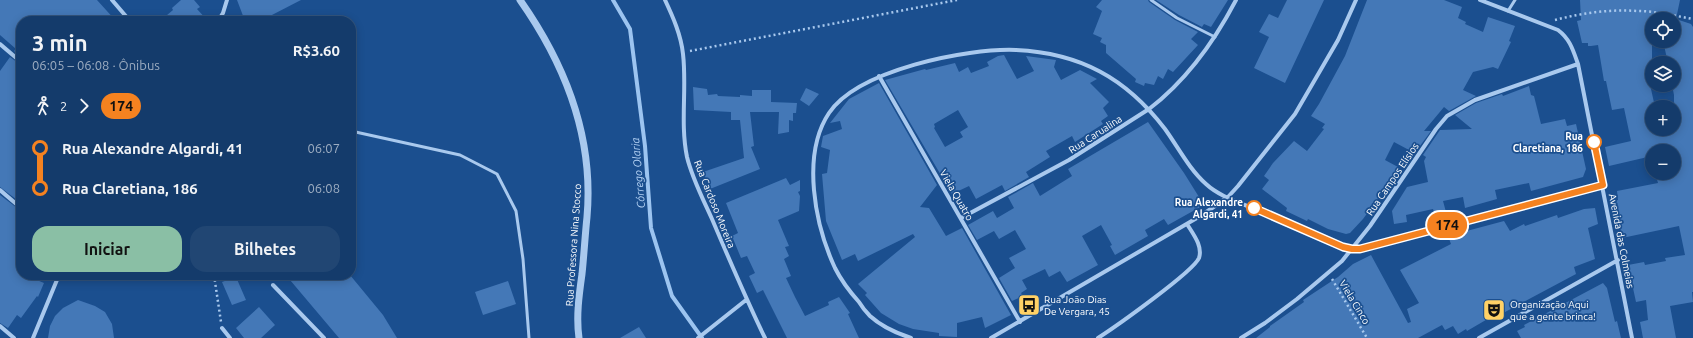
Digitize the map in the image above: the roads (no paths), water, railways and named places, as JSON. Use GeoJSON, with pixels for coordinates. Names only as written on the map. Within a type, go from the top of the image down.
{"type":"FeatureCollection","features":[{"type":"Feature","properties":{"kind":"street"},"geometry":{"type":"LineString","coordinates":[[112,0],[126,16]]}},
{"type":"Feature","properties":{"kind":"street"},"geometry":{"type":"LineString","coordinates":[[221,16],[227,0]]}},
{"type":"Feature","properties":{"kind":"street","name":"Rua Professora Nina Stocco"},"geometry":{"type":"LineString","coordinates":[[520,0],[544,35],[566,85],[579,122],[585,146],[588,191],[578,304],[579,338]]}},
{"type":"Feature","properties":{"kind":"street","name":"Rua Cardoso Moreira"},"geometry":{"type":"LineString","coordinates":[[665,0],[677,28],[683,53],[684,114],[687,158],[746,300],[765,338]]}},
{"type":"Feature","properties":{"kind":"street","name":"Rua Carualina"},"geometry":{"type":"LineString","coordinates":[[961,218],[1068,160],[1149,109],[1177,86],[1194,65],[1215,37],[1236,0]]}},
{"type":"Feature","properties":{"kind":"street"},"geometry":{"type":"LineString","coordinates":[[991,338],[1187,224],[1228,197],[1254,168],[1295,114],[1332,51],[1356,0]]}},
{"type":"Feature","properties":{"kind":"street","name":"Avenida das Colmeias"},"geometry":{"type":"LineString","coordinates":[[1480,0],[1558,30],[1566,35],[1571,44],[1578,64],[1618,260],[1632,338]]}},
{"type":"Feature","properties":{"kind":"street"},"geometry":{"type":"LineString","coordinates":[[0,44],[16,58]]}},
{"type":"Feature","properties":{"kind":"street"},"geometry":{"type":"LineString","coordinates":[[910,338],[891,331],[870,316],[836,270],[823,239],[817,210],[814,181],[815,149],[819,131],[830,111],[849,94],[879,76],[905,67],[978,52],[1015,50],[1046,54],[1077,61],[1108,75],[1126,88],[1149,109],[1206,185],[1228,197],[1300,230],[1352,249],[1366,247],[1603,185]]}},
{"type":"Feature","properties":{"kind":"street","name":"Rua Campos Elísios"},"geometry":{"type":"LineString","coordinates":[[1241,338],[1271,318],[1329,273],[1352,249],[1370,226],[1436,129],[1447,116],[1474,100],[1578,64]]}},
{"type":"Feature","properties":{"kind":"street","name":"Viela Quatro"},"geometry":{"type":"LineString","coordinates":[[879,76],[1020,322]]}},
{"type":"Feature","properties":{"kind":"street"},"geometry":{"type":"LineString","coordinates":[[0,190],[16,204]]}},
{"type":"Feature","properties":{"kind":"street"},"geometry":{"type":"LineString","coordinates":[[1098,338],[1161,292],[1195,264],[1199,258],[1200,250],[1198,242],[1187,224]]}},
{"type":"Feature","properties":{"kind":"street"},"geometry":{"type":"LineString","coordinates":[[1480,338],[1618,260]]}},
{"type":"Feature","properties":{"kind":"street"},"geometry":{"type":"LineString","coordinates":[[33,338],[57,280]]}},
{"type":"Feature","properties":{"kind":"street"},"geometry":{"type":"LineString","coordinates":[[273,285],[324,338]]}},
{"type":"Feature","properties":{"kind":"street"},"geometry":{"type":"LineString","coordinates":[[699,338],[746,300]]}},
{"type":"Feature","properties":{"kind":"street"},"geometry":{"type":"LineString","coordinates":[[0,326],[14,338]]}},
{"type":"Feature","properties":{"kind":"street"},"geometry":{"type":"LineString","coordinates":[[222,328],[230,338]]}},
{"type":"Feature","properties":{"kind":"lane"},"geometry":{"type":"LineString","coordinates":[[1151,0],[1177,18],[1215,37]]}},
{"type":"Feature","properties":{"kind":"lane"},"geometry":{"type":"LineString","coordinates":[[1508,11],[1515,0]]}},
{"type":"Feature","properties":{"kind":"lane"},"geometry":{"type":"LineString","coordinates":[[356,132],[460,155],[497,174],[516,211],[523,259],[529,338]]}},
{"type":"Feature","properties":{"kind":"waterway","name":"Córrego Olaria"},"geometry":{"type":"LineString","coordinates":[[613,0],[630,29],[645,146],[651,228],[672,296],[702,338]]}},
{"type":"Feature","properties":{"kind":"place","name":"Rua Claretiana, 186"},"geometry":{"type":"Point","coordinates":[1594,142]}},
{"type":"Feature","properties":{"kind":"place","name":"Rua Alexandre Algardi, 41"},"geometry":{"type":"Point","coordinates":[1254,208]}},
{"type":"Feature","properties":{"kind":"place","name":"Rua João Dias De Vergara, 45"},"geometry":{"type":"Point","coordinates":[1029,305]}},
{"type":"Feature","properties":{"kind":"place","name":"Organização Aqui que a gente brinca!"},"geometry":{"type":"Point","coordinates":[1494,310]}}]}
